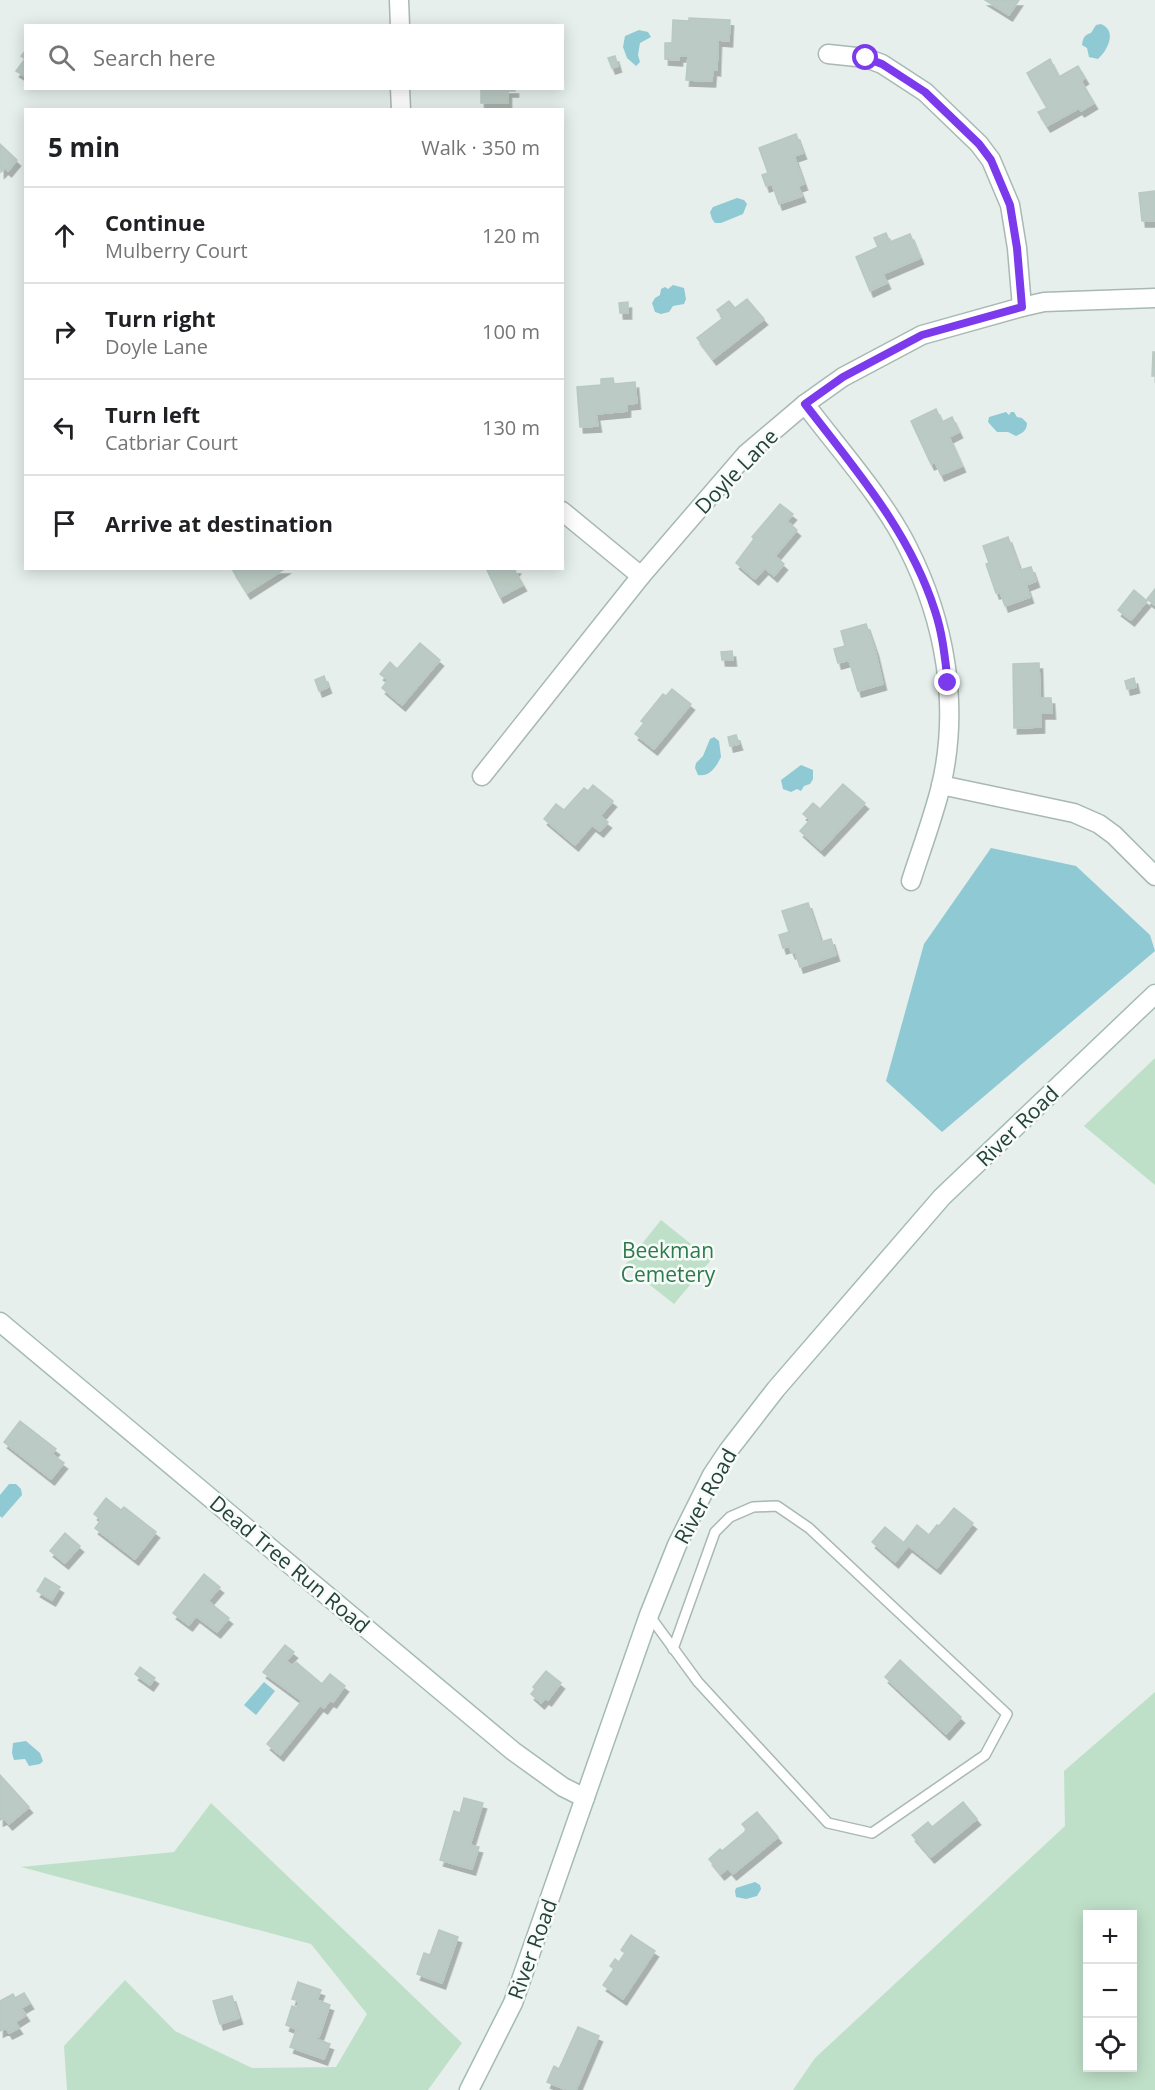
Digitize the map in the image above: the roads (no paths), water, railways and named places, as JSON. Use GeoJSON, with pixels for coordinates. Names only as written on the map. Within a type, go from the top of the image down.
{"type":"FeatureCollection","features":[{"type":"Feature","properties":{"kind":"street"},"geometry":{"type":"LineString","coordinates":[[399,0],[400,24]]}},
{"type":"Feature","properties":{"kind":"street"},"geometry":{"type":"LineString","coordinates":[[828,54],[866,58],[882,64],[925,92],[985,152],[991,160],[1010,205],[1017,248],[1022,307]]}},
{"type":"Feature","properties":{"kind":"street"},"geometry":{"type":"LineString","coordinates":[[400,90],[401,108]]}},
{"type":"Feature","properties":{"kind":"street","name":"Doyle Lane"},"geometry":{"type":"LineString","coordinates":[[482,776],[641,576],[746,454],[805,404],[843,377],[922,335],[1022,307],[1044,303],[1155,298]]}},
{"type":"Feature","properties":{"kind":"street"},"geometry":{"type":"LineString","coordinates":[[805,404],[878,500],[908,547],[935,611],[944,649],[948,683],[949,727],[941,785],[910,881]]}},
{"type":"Feature","properties":{"kind":"street"},"geometry":{"type":"LineString","coordinates":[[564,513],[641,576]]}},
{"type":"Feature","properties":{"kind":"street"},"geometry":{"type":"LineString","coordinates":[[941,785],[1074,813],[1099,824],[1114,835],[1155,876]]}},
{"type":"Feature","properties":{"kind":"street","name":"River Road"},"geometry":{"type":"LineString","coordinates":[[469,2090],[513,2003],[649,1615],[677,1545],[712,1475],[728,1450],[776,1389],[942,1197],[1155,994]]}},
{"type":"Feature","properties":{"kind":"street","name":"Dead Tree Run Road"},"geometry":{"type":"LineString","coordinates":[[0,1322],[513,1751],[563,1788],[585,1798]]}},
{"type":"Feature","properties":{"kind":"lane"},"geometry":{"type":"LineString","coordinates":[[649,1615],[673,1649],[698,1682],[828,1823],[872,1833],[985,1755],[1006,1714],[809,1528],[777,1506],[753,1507],[730,1517],[715,1532],[673,1649]]}},
{"type":"Feature","properties":{"kind":"water"},"geometry":{"type":"Polygon","coordinates":[[[1101,24],[1109,31],[1110,36],[1105,51],[1098,59],[1089,57],[1087,48],[1082,45],[1085,36],[1091,33],[1096,25],[1101,24]]]}},
{"type":"Feature","properties":{"kind":"water"},"geometry":{"type":"Polygon","coordinates":[[[639,30],[648,32],[651,37],[640,43],[638,55],[640,62],[636,66],[627,58],[623,47],[625,36],[639,30]]]}},
{"type":"Feature","properties":{"kind":"water"},"geometry":{"type":"Polygon","coordinates":[[[737,198],[744,200],[747,204],[743,214],[721,223],[715,223],[710,212],[713,207],[737,198]]]}},
{"type":"Feature","properties":{"kind":"water"},"geometry":{"type":"Polygon","coordinates":[[[673,285],[684,288],[686,299],[684,304],[673,306],[669,312],[661,314],[655,312],[652,303],[660,295],[661,289],[665,287],[668,289],[673,285]]]}},
{"type":"Feature","properties":{"kind":"water"},"geometry":{"type":"Polygon","coordinates":[[[1006,412],[1009,415],[1014,412],[1017,417],[1027,423],[1024,431],[1016,436],[1008,432],[997,432],[988,422],[989,417],[1006,412]]]}},
{"type":"Feature","properties":{"kind":"water"},"geometry":{"type":"Polygon","coordinates":[[[714,737],[719,741],[721,757],[709,773],[698,775],[695,768],[696,763],[703,756],[710,739],[714,737]]]}},
{"type":"Feature","properties":{"kind":"water"},"geometry":{"type":"Polygon","coordinates":[[[801,765],[813,770],[813,779],[810,784],[804,786],[801,791],[797,789],[791,792],[783,789],[781,780],[801,765]]]}},
{"type":"Feature","properties":{"kind":"water"},"geometry":{"type":"Polygon","coordinates":[[[991,848],[1076,866],[1150,935],[1155,951],[942,1132],[886,1081],[924,944],[991,848]]]}},
{"type":"Feature","properties":{"kind":"water"},"geometry":{"type":"Polygon","coordinates":[[[9,1484],[16,1484],[21,1489],[22,1495],[2,1518],[0,1516],[0,1495],[9,1484]]]}},
{"type":"Feature","properties":{"kind":"water"},"geometry":{"type":"Polygon","coordinates":[[[264,1682],[275,1691],[256,1715],[244,1705],[264,1682]]]}},
{"type":"Feature","properties":{"kind":"water"},"geometry":{"type":"Polygon","coordinates":[[[26,1741],[40,1753],[43,1761],[40,1764],[29,1766],[25,1759],[14,1760],[13,1743],[26,1741]]]}},
{"type":"Feature","properties":{"kind":"water"},"geometry":{"type":"Polygon","coordinates":[[[755,1882],[760,1885],[761,1889],[757,1896],[746,1899],[736,1897],[736,1888],[755,1882]]]}},
{"type":"Feature","properties":{"kind":"park label","name":"Beekman Cemetery"},"geometry":{"type":"Point","coordinates":[668,1262]}}]}
